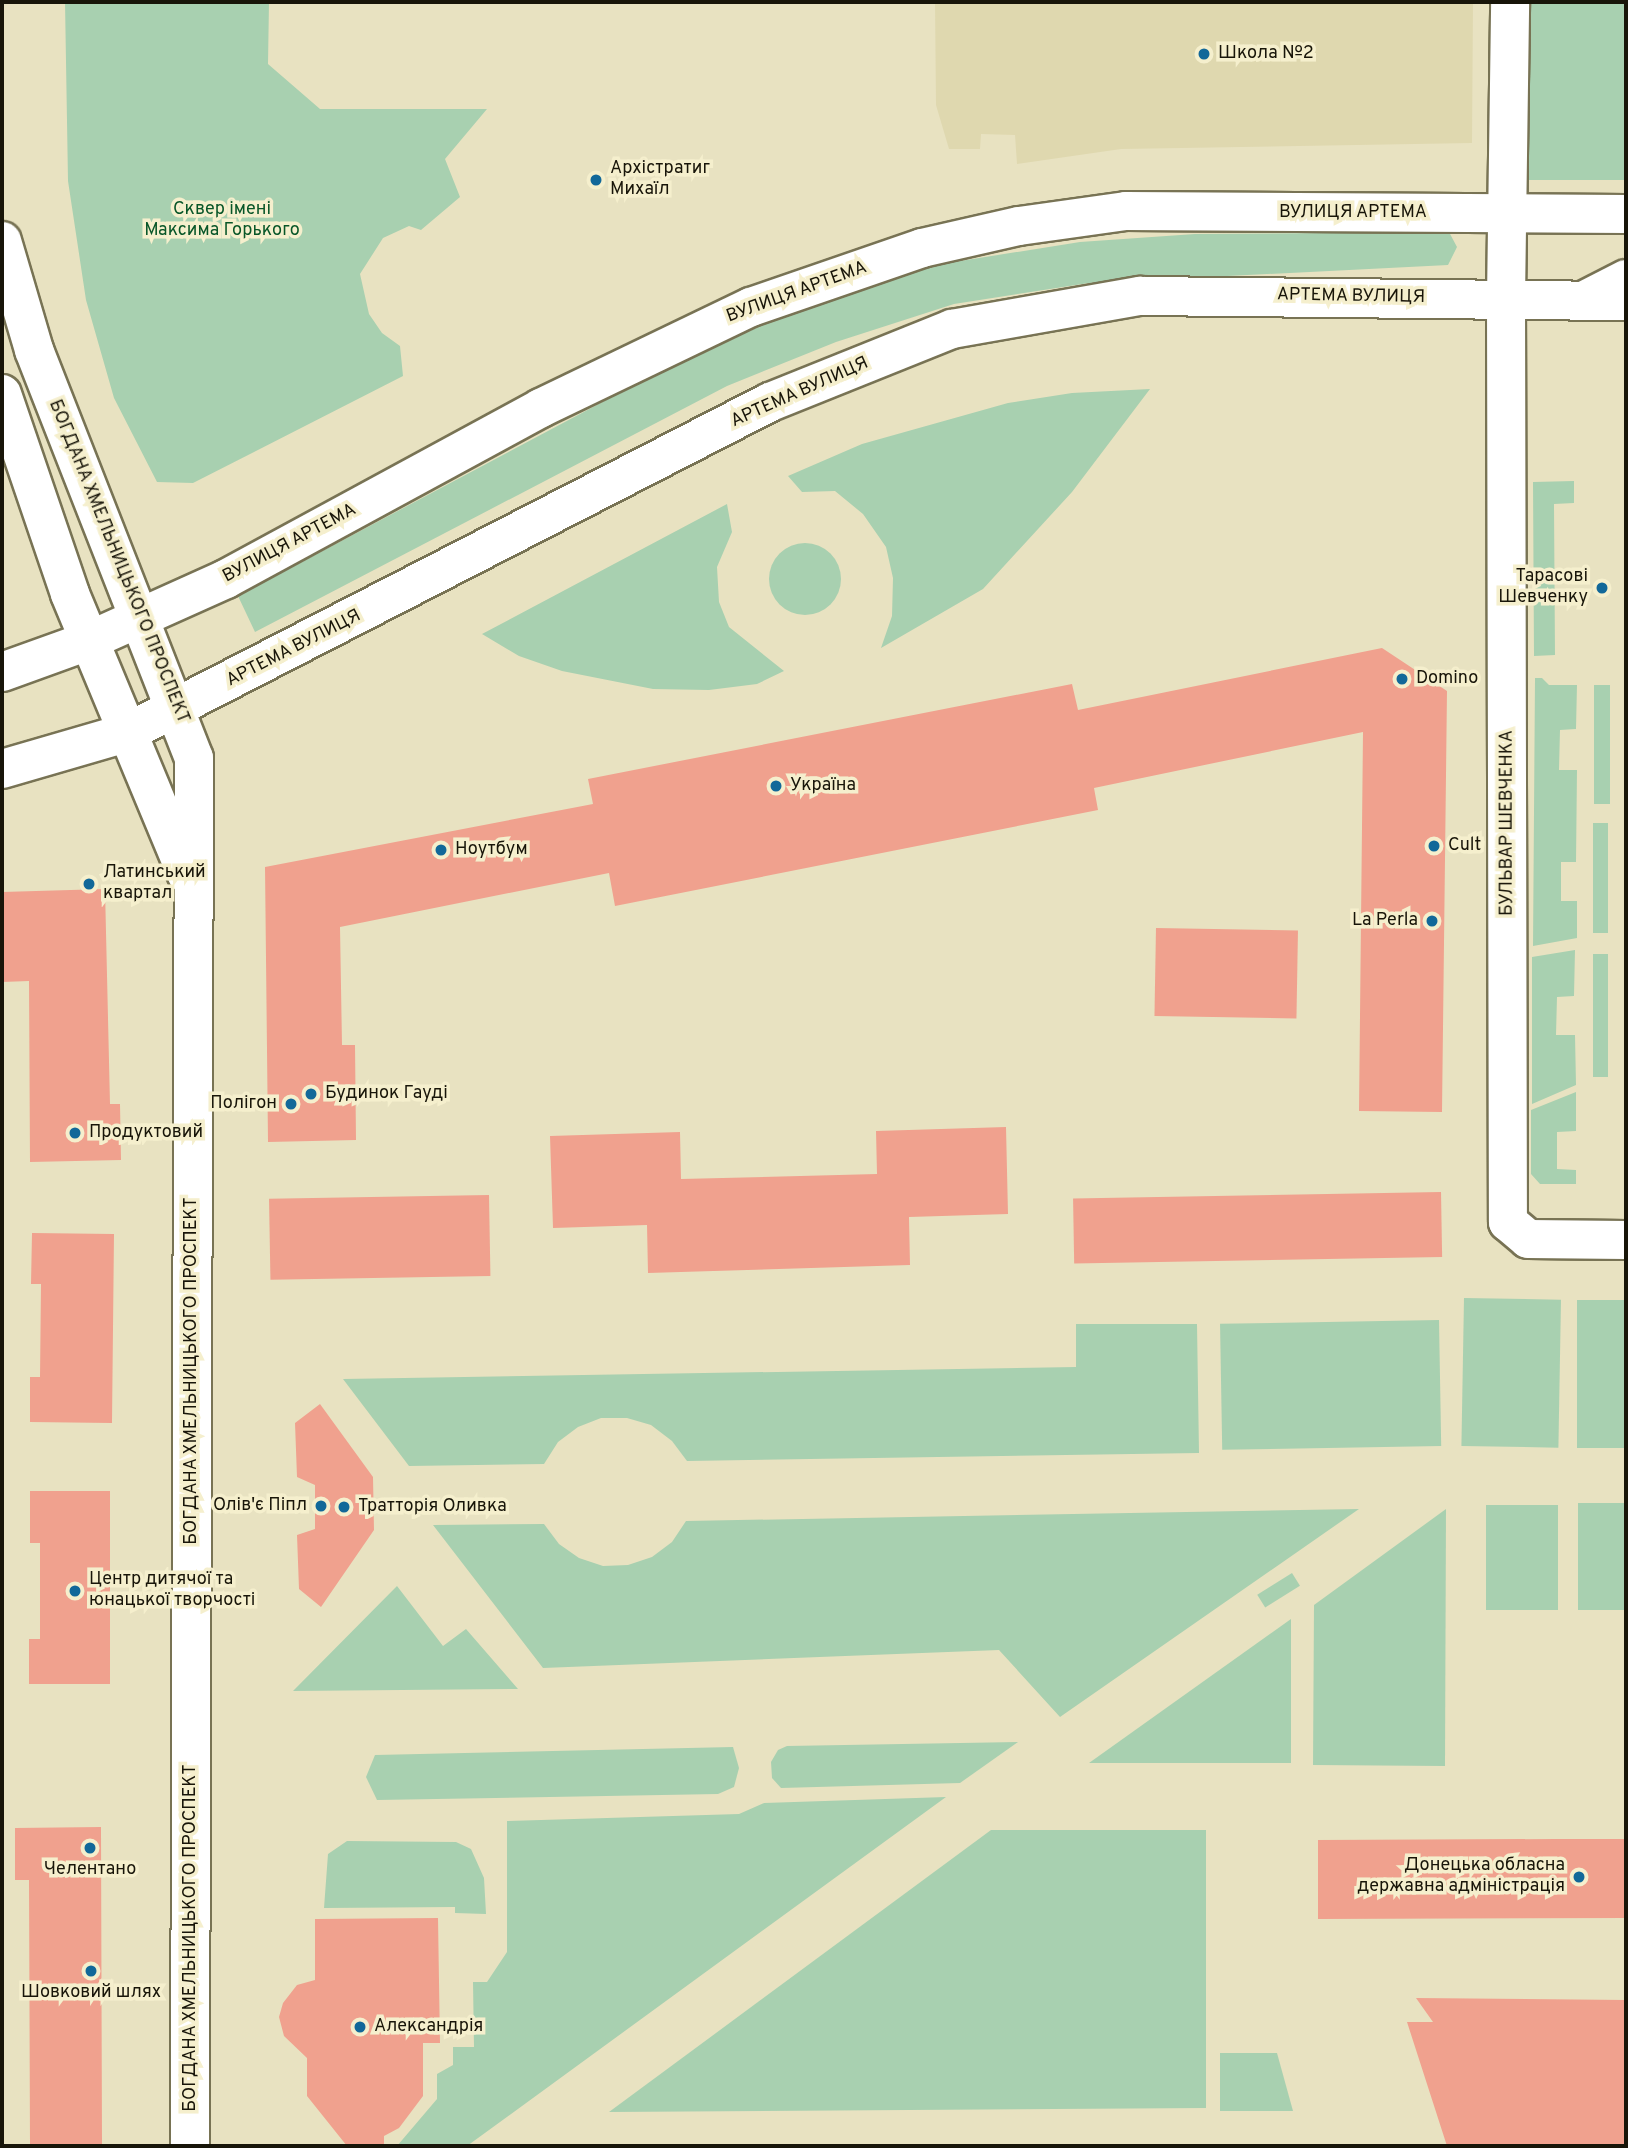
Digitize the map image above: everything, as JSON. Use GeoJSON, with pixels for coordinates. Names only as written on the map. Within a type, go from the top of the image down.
{"type":"FeatureCollection","features":[{"type":"Feature","properties":{"kind":"main road"},"geometry":{"type":"LineString","coordinates":[[1506,214],[1510,2]]}},
{"type":"Feature","properties":{"kind":"main road","name":"ВУЛИЦЯ АРТЕМА"},"geometry":{"type":"LineString","coordinates":[[2,672],[88,641],[226,579],[541,408],[751,307],[922,248],[1019,226],[1126,211],[1626,214]]}},
{"type":"Feature","properties":{"kind":"main road","name":"БУЛЬВАР ШЕВЧЕНКА"},"geometry":{"type":"LineString","coordinates":[[1506,214],[1508,1222],[1528,1239],[1626,1240]]}},
{"type":"Feature","properties":{"kind":"main road","name":"БОГДАНА ХМЕЛЬНИЦЬКОГО ПРОСПЕКТ"},"geometry":{"type":"LineString","coordinates":[[2,241],[34,351],[178,709],[194,758],[190,2146]]}},
{"type":"Feature","properties":{"kind":"main road"},"geometry":{"type":"LineString","coordinates":[[1585,300],[1626,279]]}},
{"type":"Feature","properties":{"kind":"main road","name":"АРТЕМА ВУЛИЦЯ"},"geometry":{"type":"LineString","coordinates":[[6,761],[127,733],[770,402],[952,329],[1140,296],[1626,301]]}},
{"type":"Feature","properties":{"kind":"main road","name":"БОГДАНА ХМЕЛЬНИЦЬКОГО ПРОСПЕКТ"},"geometry":{"type":"LineString","coordinates":[[2,394],[88,641],[193,889]]}},
{"type":"Feature","properties":{"kind":"shaded area","name":"Школа №2"},"geometry":{"type":"Polygon","coordinates":[[[935,2],[1473,2],[1472,143],[1121,149],[1017,164],[1015,135],[981,134],[980,149],[949,149],[936,105],[935,2]]]}},
{"type":"Feature","properties":{"kind":"green space","name":"Сквер імені Максима Горького"},"geometry":{"type":"Polygon","coordinates":[[[65,2],[269,2],[268,64],[320,109],[487,109],[445,159],[460,197],[421,230],[409,226],[383,238],[360,274],[369,314],[382,333],[400,346],[403,376],[193,483],[157,482],[114,398],[86,300],[68,181],[65,2]]]}},
{"type":"Feature","properties":{"kind":"green space"},"geometry":{"type":"Polygon","coordinates":[[[1514,2],[1626,2],[1626,180],[1514,180],[1514,2]]]}},
{"type":"Feature","properties":{"kind":"green space"},"geometry":{"type":"Polygon","coordinates":[[[1449,232],[1457,247],[1448,265],[1089,283],[954,304],[836,342],[727,386],[255,632],[238,596],[657,373],[805,306],[941,264],[1080,242],[1195,234],[1449,232]]]}},
{"type":"Feature","properties":{"kind":"green space"},"geometry":{"type":"Polygon","coordinates":[[[1150,389],[1072,492],[983,589],[881,648],[892,616],[893,578],[886,547],[863,514],[835,491],[802,492],[788,476],[862,444],[1008,403],[1072,393],[1150,389]]]}},
{"type":"Feature","properties":{"kind":"green space"},"geometry":{"type":"Polygon","coordinates":[[[1574,481],[1574,503],[1554,504],[1555,655],[1534,656],[1533,482],[1574,481]]]}},
{"type":"Feature","properties":{"kind":"green space"},"geometry":{"type":"Polygon","coordinates":[[[727,504],[732,532],[717,567],[719,602],[729,627],[784,671],[757,684],[709,690],[653,689],[562,671],[519,656],[482,634],[727,504]]]}},
{"type":"Feature","properties":{"kind":"green space"},"geometry":{"type":"Polygon","coordinates":[[[812,543],[831,553],[839,565],[839,593],[831,605],[819,613],[798,615],[779,605],[771,593],[769,572],[779,553],[791,545],[812,543]]]}},
{"type":"Feature","properties":{"kind":"green space"},"geometry":{"type":"Polygon","coordinates":[[[1535,678],[1542,678],[1549,685],[1577,685],[1576,729],[1560,730],[1559,770],[1577,770],[1576,862],[1561,862],[1561,901],[1577,901],[1577,938],[1533,946],[1535,678]]]}},
{"type":"Feature","properties":{"kind":"green space"},"geometry":{"type":"Polygon","coordinates":[[[1594,685],[1610,685],[1610,804],[1594,804],[1594,685]]]}},
{"type":"Feature","properties":{"kind":"green space"},"geometry":{"type":"Polygon","coordinates":[[[1593,823],[1608,823],[1608,933],[1593,933],[1593,823]]]}},
{"type":"Feature","properties":{"kind":"green space"},"geometry":{"type":"Polygon","coordinates":[[[1575,950],[1574,996],[1557,997],[1556,1035],[1575,1035],[1576,1085],[1532,1104],[1532,957],[1575,950]]]}},
{"type":"Feature","properties":{"kind":"green space"},"geometry":{"type":"Polygon","coordinates":[[[1593,954],[1608,954],[1608,1077],[1593,1077],[1593,954]]]}},
{"type":"Feature","properties":{"kind":"green space"},"geometry":{"type":"Polygon","coordinates":[[[1576,1092],[1576,1131],[1557,1132],[1557,1169],[1576,1170],[1576,1184],[1540,1184],[1531,1174],[1531,1110],[1576,1092]]]}},
{"type":"Feature","properties":{"kind":"green space"},"geometry":{"type":"Polygon","coordinates":[[[1464,1298],[1561,1300],[1558,1448],[1461,1446],[1464,1298]]]}},
{"type":"Feature","properties":{"kind":"green space"},"geometry":{"type":"Polygon","coordinates":[[[1577,1300],[1626,1300],[1626,1448],[1577,1448],[1577,1300]]]}},
{"type":"Feature","properties":{"kind":"green space"},"geometry":{"type":"Polygon","coordinates":[[[1439,1320],[1441,1446],[1222,1450],[1220,1324],[1439,1320]]]}},
{"type":"Feature","properties":{"kind":"green space"},"geometry":{"type":"Polygon","coordinates":[[[1076,1324],[1197,1324],[1199,1453],[687,1461],[672,1441],[651,1425],[627,1418],[601,1418],[578,1427],[558,1442],[544,1464],[409,1466],[343,1379],[1076,1367],[1076,1324]]]}},
{"type":"Feature","properties":{"kind":"green space"},"geometry":{"type":"Polygon","coordinates":[[[1578,1503],[1626,1503],[1626,1610],[1578,1610],[1578,1503]]]}},
{"type":"Feature","properties":{"kind":"green space"},"geometry":{"type":"Polygon","coordinates":[[[1486,1505],[1558,1505],[1558,1610],[1486,1610],[1486,1505]]]}},
{"type":"Feature","properties":{"kind":"green space"},"geometry":{"type":"Polygon","coordinates":[[[1359,1509],[1060,1717],[999,1650],[543,1668],[433,1525],[544,1524],[559,1544],[579,1558],[603,1566],[628,1565],[652,1557],[672,1542],[686,1521],[1359,1509]]]}},
{"type":"Feature","properties":{"kind":"green space"},"geometry":{"type":"Polygon","coordinates":[[[1446,1509],[1445,1766],[1313,1765],[1314,1605],[1446,1509]]]}},
{"type":"Feature","properties":{"kind":"green space"},"geometry":{"type":"Polygon","coordinates":[[[1292,1573],[1300,1586],[1265,1607],[1257,1595],[1292,1573]]]}},
{"type":"Feature","properties":{"kind":"green space"},"geometry":{"type":"Polygon","coordinates":[[[397,1586],[443,1646],[466,1629],[518,1689],[293,1691],[397,1586]]]}},
{"type":"Feature","properties":{"kind":"green space"},"geometry":{"type":"Polygon","coordinates":[[[1291,1619],[1291,1763],[1089,1763],[1291,1619]]]}},
{"type":"Feature","properties":{"kind":"green space"},"geometry":{"type":"Polygon","coordinates":[[[1018,1742],[960,1783],[781,1788],[772,1778],[771,1762],[778,1750],[787,1746],[1018,1742]]]}},
{"type":"Feature","properties":{"kind":"green space"},"geometry":{"type":"Polygon","coordinates":[[[733,1747],[739,1768],[734,1787],[718,1794],[377,1800],[366,1777],[375,1755],[733,1747]]]}},
{"type":"Feature","properties":{"kind":"green space"},"geometry":{"type":"Polygon","coordinates":[[[946,1797],[467,2146],[397,2146],[437,2099],[437,2074],[453,2065],[453,2047],[474,2047],[473,1982],[487,1982],[507,1952],[507,1821],[739,1814],[764,1803],[946,1797]]]}},
{"type":"Feature","properties":{"kind":"green space"},"geometry":{"type":"Polygon","coordinates":[[[991,1830],[1206,1830],[1206,2108],[609,2112],[991,1830]]]}},
{"type":"Feature","properties":{"kind":"green space"},"geometry":{"type":"Polygon","coordinates":[[[347,1841],[456,1842],[471,1849],[484,1878],[486,1914],[455,1913],[455,1907],[324,1908],[328,1854],[347,1841]]]}},
{"type":"Feature","properties":{"kind":"green space"},"geometry":{"type":"Polygon","coordinates":[[[1220,2053],[1277,2053],[1293,2111],[1220,2111],[1220,2053]]]}},
{"type":"Feature","properties":{"kind":"building"},"geometry":{"type":"Polygon","coordinates":[[[1382,648],[1447,691],[1442,1112],[1359,1111],[1363,732],[1094,788],[1098,810],[615,906],[609,873],[340,927],[342,1045],[355,1045],[356,1140],[268,1142],[265,867],[593,804],[588,779],[1072,684],[1078,710],[1382,648]]]}},
{"type":"Feature","properties":{"kind":"building"},"geometry":{"type":"Polygon","coordinates":[[[105,889],[110,1104],[120,1104],[121,1160],[30,1162],[29,981],[2,982],[2,892],[105,889]]]}},
{"type":"Feature","properties":{"kind":"building"},"geometry":{"type":"Polygon","coordinates":[[[1156,928],[1298,930],[1296,1018],[1154,1016],[1156,928]]]}},
{"type":"Feature","properties":{"kind":"building"},"geometry":{"type":"Polygon","coordinates":[[[1006,1127],[1008,1214],[909,1217],[910,1265],[648,1273],[647,1225],[553,1228],[550,1136],[680,1132],[681,1179],[877,1174],[876,1131],[1006,1127]]]}},
{"type":"Feature","properties":{"kind":"building"},"geometry":{"type":"Polygon","coordinates":[[[1441,1192],[1442,1257],[1074,1263],[1073,1198],[1441,1192]]]}},
{"type":"Feature","properties":{"kind":"building"},"geometry":{"type":"Polygon","coordinates":[[[489,1195],[490,1276],[270,1280],[269,1199],[489,1195]]]}},
{"type":"Feature","properties":{"kind":"building"},"geometry":{"type":"Polygon","coordinates":[[[32,1233],[114,1234],[112,1423],[30,1422],[30,1377],[40,1377],[41,1284],[31,1284],[32,1233]]]}},
{"type":"Feature","properties":{"kind":"building","name":"Тратторія Оливка"},"geometry":{"type":"Polygon","coordinates":[[[320,1404],[373,1477],[374,1530],[321,1607],[299,1589],[297,1535],[315,1529],[315,1485],[297,1477],[295,1423],[320,1404]]]}},
{"type":"Feature","properties":{"kind":"building","name":"Центр дитячої та юнацької творчості"},"geometry":{"type":"Polygon","coordinates":[[[30,1491],[110,1491],[110,1684],[29,1684],[29,1639],[40,1639],[40,1543],[30,1543],[30,1491]]]}},
{"type":"Feature","properties":{"kind":"building"},"geometry":{"type":"Polygon","coordinates":[[[101,1827],[102,2146],[30,2146],[29,1880],[15,1880],[15,1828],[101,1827]]]}},
{"type":"Feature","properties":{"kind":"building"},"geometry":{"type":"Polygon","coordinates":[[[1626,1839],[1626,1918],[1318,1919],[1318,1840],[1626,1839]]]}},
{"type":"Feature","properties":{"kind":"building","name":"Александрія"},"geometry":{"type":"Polygon","coordinates":[[[438,1918],[440,2043],[423,2043],[423,2096],[399,2128],[384,2136],[384,2146],[347,2146],[307,2096],[307,2058],[284,2036],[279,2017],[283,2003],[297,1985],[315,1980],[315,1919],[438,1918]]]}},
{"type":"Feature","properties":{"kind":"building"},"geometry":{"type":"Polygon","coordinates":[[[1416,1998],[1626,2000],[1626,2146],[1447,2146],[1407,2022],[1433,2022],[1416,1998]]]}},
{"type":"Feature","properties":{"kind":"place","name":"Школа №2"},"geometry":{"type":"Point","coordinates":[1204,54]}},
{"type":"Feature","properties":{"kind":"place","name":"Архістратиг Михаїл"},"geometry":{"type":"Point","coordinates":[596,180]}},
{"type":"Feature","properties":{"kind":"place","name":"Тарасові Шевченку"},"geometry":{"type":"Point","coordinates":[1602,588]}},
{"type":"Feature","properties":{"kind":"place","name":"Domino"},"geometry":{"type":"Point","coordinates":[1402,679]}},
{"type":"Feature","properties":{"kind":"place","name":"Україна"},"geometry":{"type":"Point","coordinates":[776,786]}},
{"type":"Feature","properties":{"kind":"place","name":"Cult"},"geometry":{"type":"Point","coordinates":[1434,846]}},
{"type":"Feature","properties":{"kind":"place","name":"Ноутбум"},"geometry":{"type":"Point","coordinates":[441,850]}},
{"type":"Feature","properties":{"kind":"place","name":"Латинський квартал"},"geometry":{"type":"Point","coordinates":[89,884]}},
{"type":"Feature","properties":{"kind":"place","name":"La Perla"},"geometry":{"type":"Point","coordinates":[1432,921]}},
{"type":"Feature","properties":{"kind":"place","name":"Будинок Гауді"},"geometry":{"type":"Point","coordinates":[311,1094]}},
{"type":"Feature","properties":{"kind":"place","name":"Полігон"},"geometry":{"type":"Point","coordinates":[291,1104]}},
{"type":"Feature","properties":{"kind":"place","name":"Продуктовий"},"geometry":{"type":"Point","coordinates":[75,1133]}},
{"type":"Feature","properties":{"kind":"place","name":"Олів'є Піпл"},"geometry":{"type":"Point","coordinates":[321,1506]}},
{"type":"Feature","properties":{"kind":"place","name":"Тратторія Оливка"},"geometry":{"type":"Point","coordinates":[344,1507]}},
{"type":"Feature","properties":{"kind":"place","name":"Центр дитячої та юнацької творчості"},"geometry":{"type":"Point","coordinates":[75,1591]}},
{"type":"Feature","properties":{"kind":"place","name":"Челентано"},"geometry":{"type":"Point","coordinates":[90,1848]}},
{"type":"Feature","properties":{"kind":"place","name":"Донецька обласна державна адміністрація"},"geometry":{"type":"Point","coordinates":[1579,1877]}},
{"type":"Feature","properties":{"kind":"place","name":"Шовковий шлях"},"geometry":{"type":"Point","coordinates":[91,1971]}},
{"type":"Feature","properties":{"kind":"place","name":"Александрія"},"geometry":{"type":"Point","coordinates":[360,2027]}}]}
